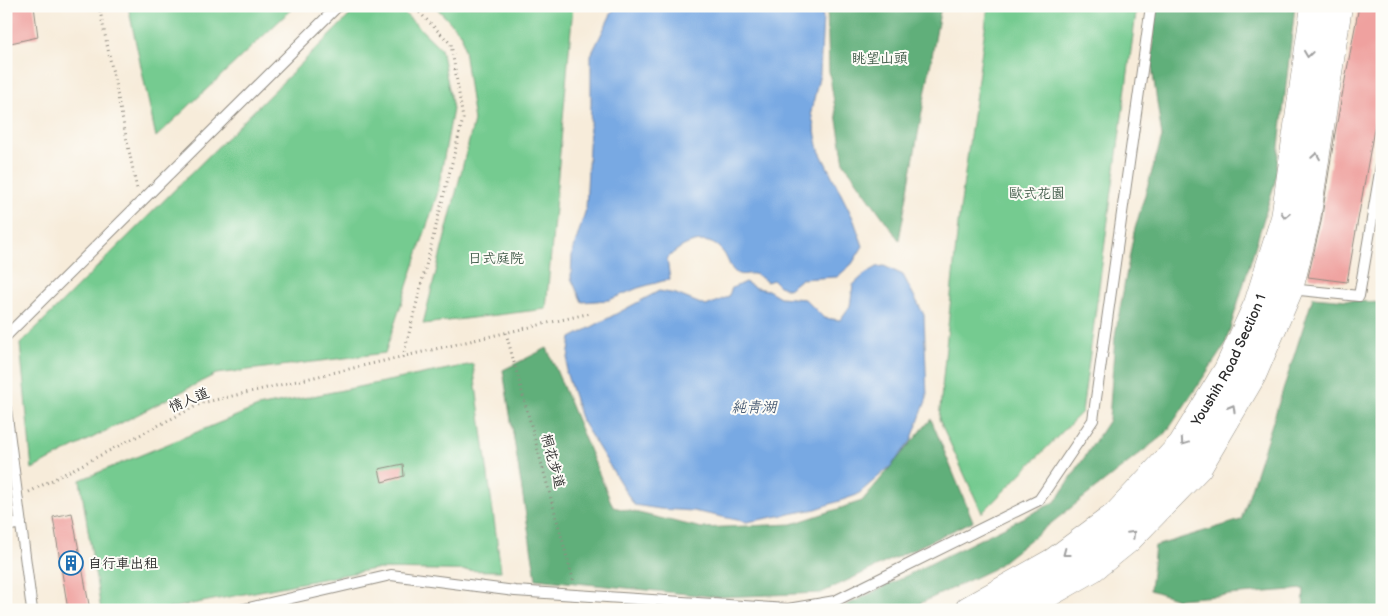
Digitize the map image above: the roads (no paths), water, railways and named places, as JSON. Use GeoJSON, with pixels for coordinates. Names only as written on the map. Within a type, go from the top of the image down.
{"type":"FeatureCollection","features":[{"type":"Feature","properties":{"kind":"street","name":"Youshih Road Section 1"},"geometry":{"type":"LineString","coordinates":[[969,610],[1054,562],[1116,516],[1182,445],[1228,370],[1258,304],[1285,218],[1315,6]]}},
{"type":"Feature","properties":{"kind":"street","name":"Youshih Road Section 1"},"geometry":{"type":"LineString","coordinates":[[1019,610],[1092,568],[1128,538],[1198,467],[1252,375],[1289,289],[1306,220],[1338,6]]}},
{"type":"Feature","properties":{"kind":"lane"},"geometry":{"type":"LineString","coordinates":[[6,336],[338,6]]}},
{"type":"Feature","properties":{"kind":"lane"},"geometry":{"type":"LineString","coordinates":[[240,610],[391,575],[515,591],[788,609],[834,601],[1039,500],[1093,420],[1150,6]]}},
{"type":"Feature","properties":{"kind":"lane"},"geometry":{"type":"LineString","coordinates":[[1289,289],[1359,296],[1382,160]]}},
{"type":"Feature","properties":{"kind":"lane"},"geometry":{"type":"LineString","coordinates":[[6,409],[32,610]]}},
{"type":"Feature","properties":{"kind":"lane"},"geometry":{"type":"LineString","coordinates":[[6,526],[21,523]]}},
{"type":"Feature","properties":{"kind":"water"},"geometry":{"type":"Polygon","coordinates":[[[615,6],[820,6],[823,17],[820,73],[811,112],[819,150],[853,218],[863,246],[852,264],[837,277],[801,279],[789,289],[779,286],[773,280],[767,282],[754,274],[742,275],[737,273],[733,270],[725,254],[717,246],[710,242],[702,241],[687,244],[667,259],[670,279],[638,288],[609,300],[582,302],[571,278],[572,254],[586,209],[591,105],[591,55],[615,6]]]}},
{"type":"Feature","properties":{"kind":"water","name":"純青湖"},"geometry":{"type":"Polygon","coordinates":[[[884,266],[903,275],[924,315],[927,398],[911,441],[891,466],[857,495],[816,509],[747,522],[693,511],[634,505],[582,421],[566,372],[571,338],[659,291],[676,294],[706,306],[728,297],[732,288],[745,282],[756,288],[768,290],[780,297],[805,299],[824,318],[840,320],[850,306],[853,285],[865,274],[877,267],[884,266]]]}},
{"type":"Feature","properties":{"kind":"place","name":"自行車出租"},"geometry":{"type":"Point","coordinates":[71,563]}},
{"type":"Feature","properties":{"kind":"park label","name":"眺望山頭"},"geometry":{"type":"Point","coordinates":[880,58]}},
{"type":"Feature","properties":{"kind":"park label","name":"歐式花園"},"geometry":{"type":"Point","coordinates":[1037,193]}},
{"type":"Feature","properties":{"kind":"park label","name":"日式庭院"},"geometry":{"type":"Point","coordinates":[496,258]}}]}
